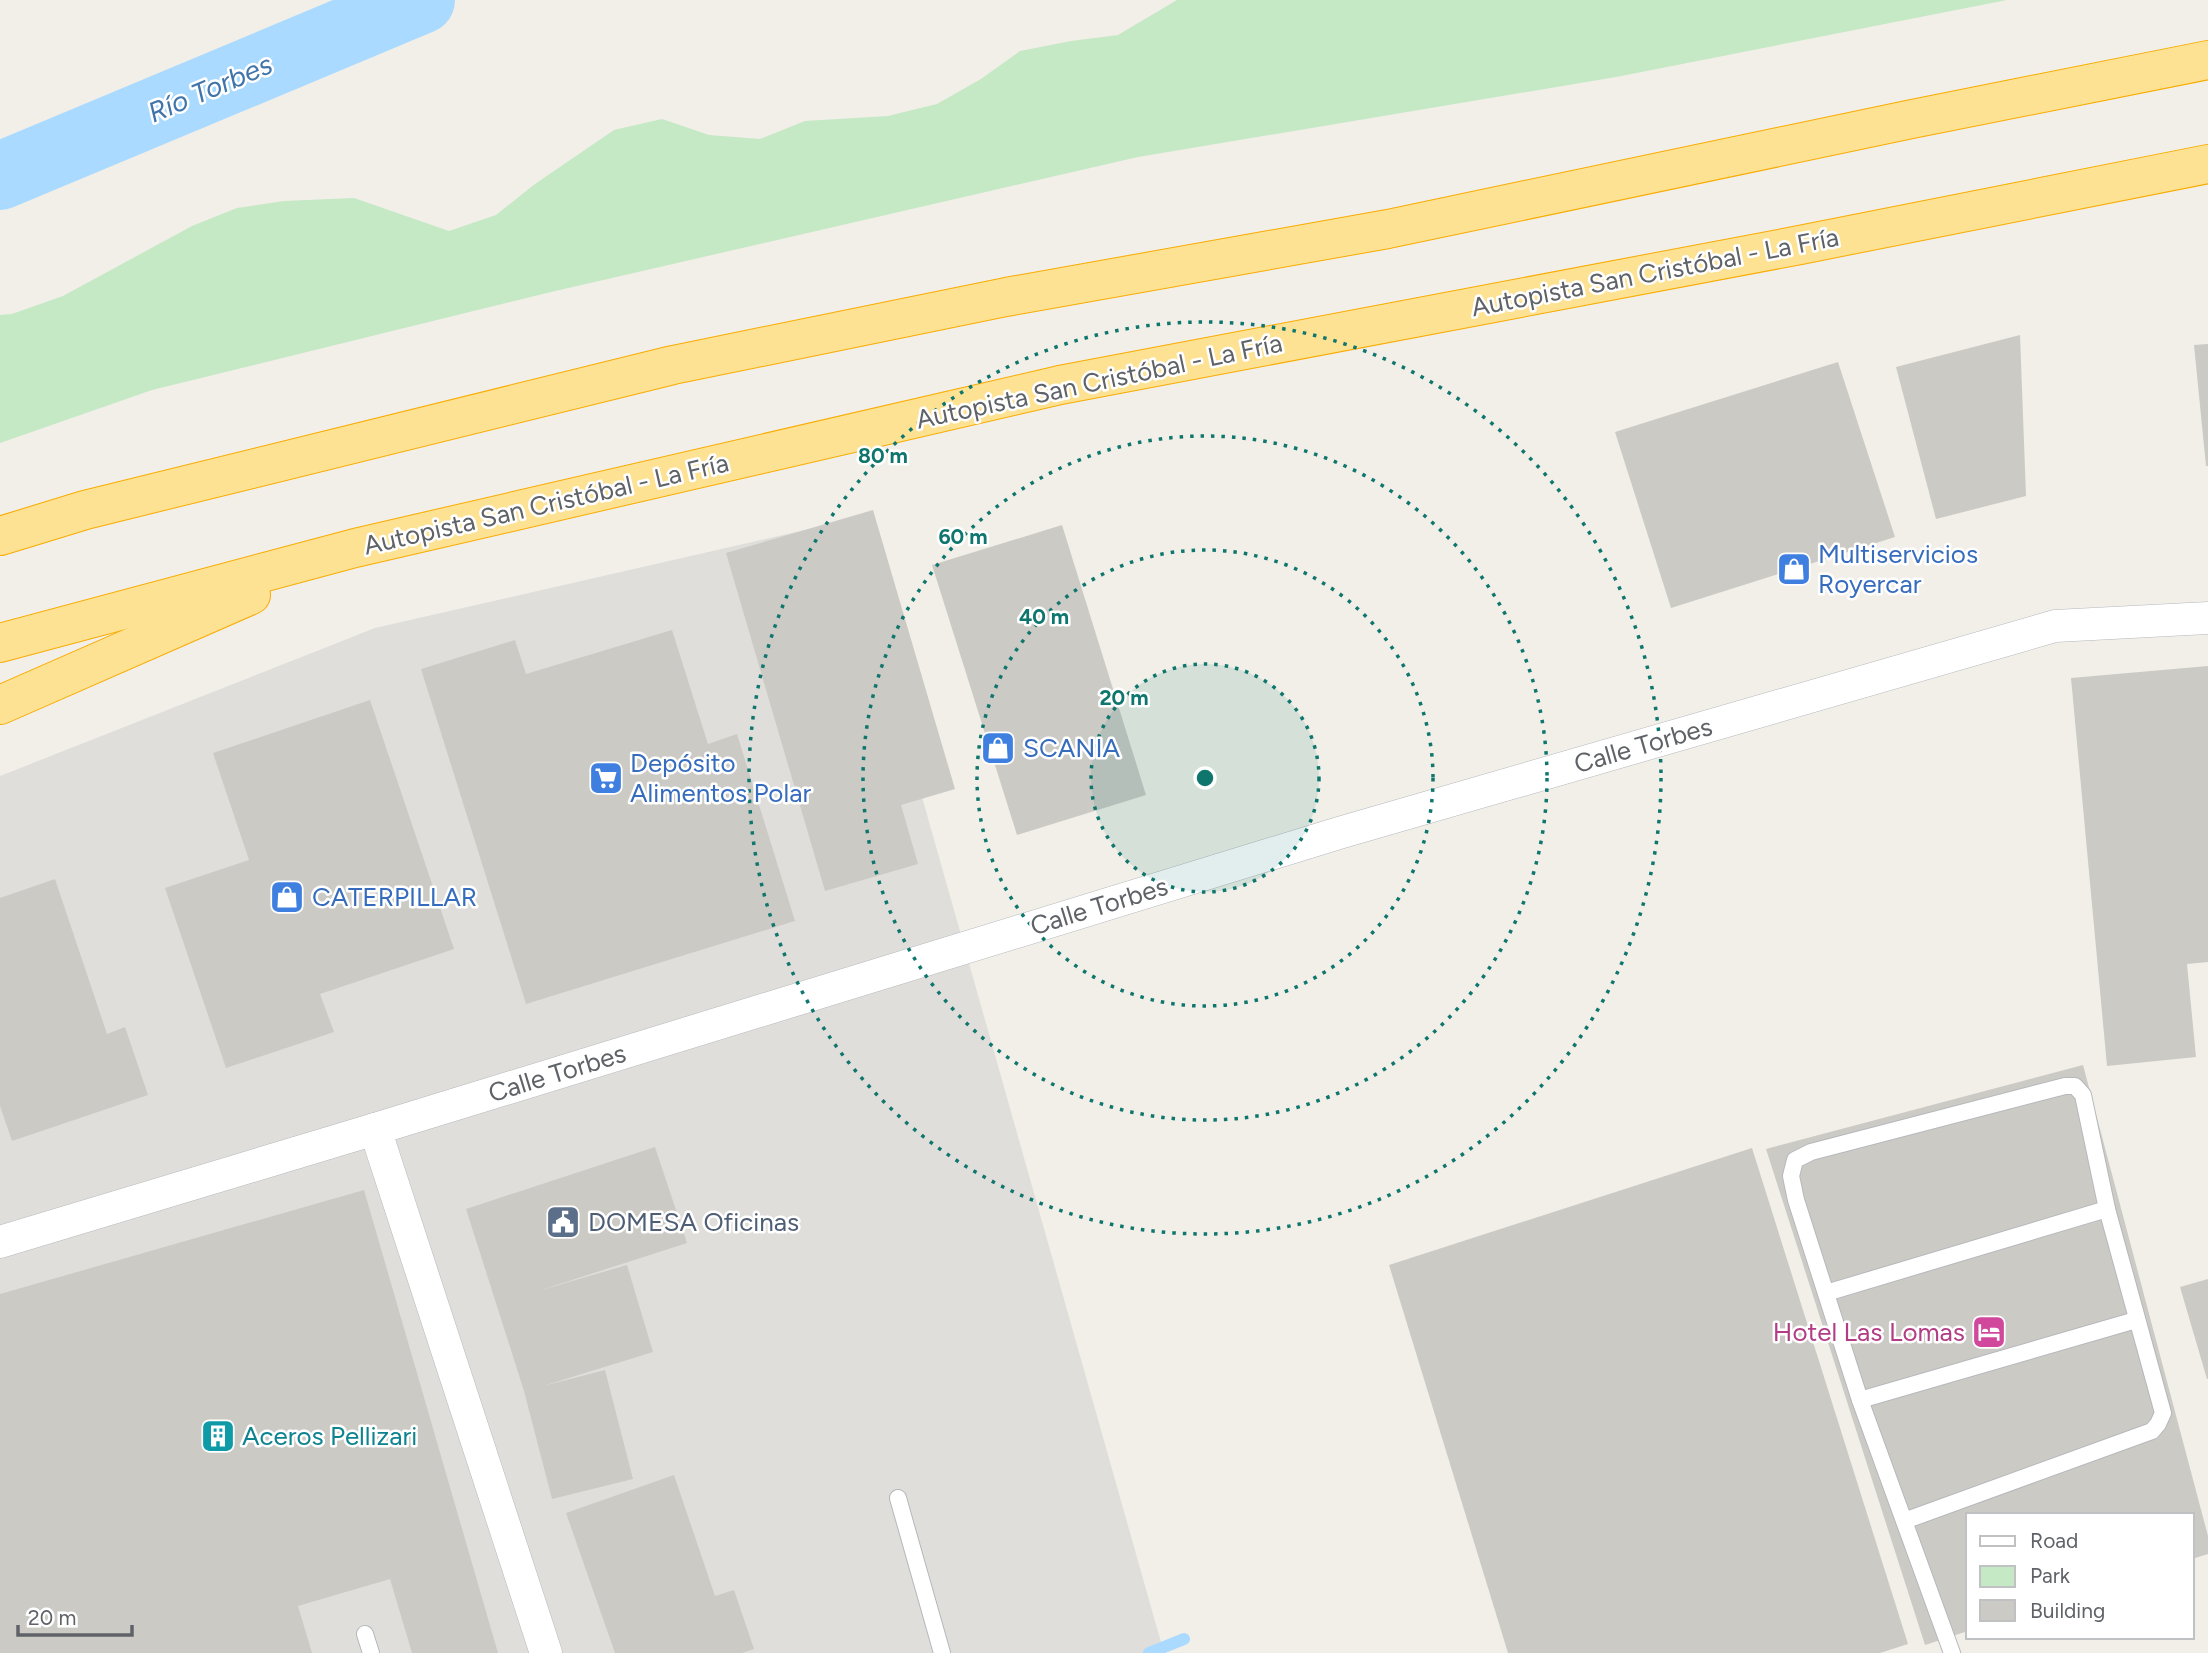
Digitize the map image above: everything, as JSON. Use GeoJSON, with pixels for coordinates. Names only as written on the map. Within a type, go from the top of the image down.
{"type":"FeatureCollection","features":[{"type":"Feature","properties":{"kind":"highway"},"geometry":{"type":"LineString","coordinates":[[0,536],[85,510],[673,365],[1006,297],[1388,229],[2208,60]]}},
{"type":"Feature","properties":{"kind":"highway","name":"Autopista San Cristóbal - La Fría"},"geometry":{"type":"LineString","coordinates":[[0,643],[355,548],[1060,385],[1814,242],[2208,164]]}},
{"type":"Feature","properties":{"kind":"highway"},"geometry":{"type":"LineString","coordinates":[[0,705],[355,548]]}},
{"type":"Feature","properties":{"kind":"street","name":"Calle Torbes"},"geometry":{"type":"LineString","coordinates":[[0,1241],[375,1129],[1339,833],[2055,626],[2208,618]]}},
{"type":"Feature","properties":{"kind":"street"},"geometry":{"type":"LineString","coordinates":[[375,1129],[546,1653]]}},
{"type":"Feature","properties":{"kind":"lane"},"geometry":{"type":"LineString","coordinates":[[1904,1521],[2152,1431],[2163,1413],[2107,1209],[2083,1095],[2075,1086],[2065,1086],[1811,1152],[1795,1160],[1791,1176],[1860,1400],[1904,1521],[1952,1653]]}},
{"type":"Feature","properties":{"kind":"lane"},"geometry":{"type":"LineString","coordinates":[[1826,1293],[2107,1209]]}},
{"type":"Feature","properties":{"kind":"lane"},"geometry":{"type":"LineString","coordinates":[[1860,1400],[2136,1320]]}},
{"type":"Feature","properties":{"kind":"lane"},"geometry":{"type":"LineString","coordinates":[[898,1498],[942,1653]]}},
{"type":"Feature","properties":{"kind":"lane"},"geometry":{"type":"LineString","coordinates":[[365,1634],[371,1653]]}},
{"type":"Feature","properties":{"kind":"shaded area"},"geometry":{"type":"Polygon","coordinates":[[[844,521],[1164,1653],[0,1653],[0,776],[375,628],[844,521]]]}},
{"type":"Feature","properties":{"kind":"green space"},"geometry":{"type":"Polygon","coordinates":[[[1177,0],[2007,0],[1616,77],[1138,157],[551,292],[152,390],[0,443],[0,315],[12,314],[63,296],[192,226],[237,208],[284,201],[354,198],[449,231],[496,215],[535,184],[614,130],[662,119],[709,135],[760,139],[805,121],[888,116],[937,104],[981,79],[1020,51],[1118,35],[1177,0]]]}},
{"type":"Feature","properties":{"kind":"building"},"geometry":{"type":"Polygon","coordinates":[[[2020,335],[2026,496],[1936,519],[1896,367],[2020,335]]]}},
{"type":"Feature","properties":{"kind":"building"},"geometry":{"type":"Polygon","coordinates":[[[2208,344],[2208,466],[2206,466],[2194,345],[2208,344]]]}},
{"type":"Feature","properties":{"kind":"building"},"geometry":{"type":"Polygon","coordinates":[[[1838,362],[1895,537],[1671,608],[1615,432],[1838,362]]]}},
{"type":"Feature","properties":{"kind":"building"},"geometry":{"type":"Polygon","coordinates":[[[873,510],[955,789],[901,805],[918,864],[825,891],[726,553],[873,510]]]}},
{"type":"Feature","properties":{"kind":"building"},"geometry":{"type":"Polygon","coordinates":[[[1062,525],[1146,795],[1017,835],[932,565],[1062,525]]]}},
{"type":"Feature","properties":{"kind":"building"},"geometry":{"type":"Polygon","coordinates":[[[672,630],[708,744],[737,734],[795,921],[526,1004],[421,669],[515,640],[526,674],[672,630]]]}},
{"type":"Feature","properties":{"kind":"building"},"geometry":{"type":"Polygon","coordinates":[[[2208,666],[2208,962],[2187,964],[2196,1057],[2107,1066],[2071,678],[2208,666]]]}},
{"type":"Feature","properties":{"kind":"building"},"geometry":{"type":"Polygon","coordinates":[[[370,700],[454,949],[320,994],[334,1032],[226,1068],[165,888],[249,860],[213,753],[370,700]]]}},
{"type":"Feature","properties":{"kind":"building"},"geometry":{"type":"Polygon","coordinates":[[[55,879],[107,1034],[125,1027],[148,1095],[12,1141],[0,1106],[0,898],[55,879]]]}},
{"type":"Feature","properties":{"kind":"building","name":"Hotel Las Lomas"},"geometry":{"type":"Polygon","coordinates":[[[2083,1065],[2208,1536],[2208,1554],[2194,1558],[2194,1513],[1966,1513],[1966,1632],[1925,1645],[1766,1149],[2083,1065]]]}},
{"type":"Feature","properties":{"kind":"building"},"geometry":{"type":"Polygon","coordinates":[[[655,1147],[687,1243],[538,1291],[627,1265],[653,1352],[543,1386],[605,1370],[633,1479],[552,1499],[524,1391],[466,1209],[655,1147]]]}},
{"type":"Feature","properties":{"kind":"building"},"geometry":{"type":"Polygon","coordinates":[[[1752,1148],[1908,1644],[1880,1653],[1508,1653],[1389,1265],[1752,1148]]]}},
{"type":"Feature","properties":{"kind":"building","name":"Aceros Pellizari"},"geometry":{"type":"Polygon","coordinates":[[[364,1190],[498,1653],[412,1653],[390,1579],[298,1606],[312,1653],[0,1653],[0,1294],[364,1190]]]}},
{"type":"Feature","properties":{"kind":"building"},"geometry":{"type":"Polygon","coordinates":[[[2208,1279],[2208,1379],[2207,1379],[2180,1287],[2208,1279]]]}},
{"type":"Feature","properties":{"kind":"building"},"geometry":{"type":"Polygon","coordinates":[[[674,1475],[715,1596],[734,1590],[754,1649],[742,1653],[615,1653],[566,1513],[674,1475]]]}},
{"type":"Feature","properties":{"kind":"waterway","name":"Río Torbes"},"geometry":{"type":"LineString","coordinates":[[0,176],[421,0]]}},
{"type":"Feature","properties":{"kind":"waterway"},"geometry":{"type":"LineString","coordinates":[[1149,1653],[1184,1639]]}},
{"type":"Feature","properties":{"kind":"place","name":"Multiservicios Royercar"},"geometry":{"type":"Point","coordinates":[1794,569]}},
{"type":"Feature","properties":{"kind":"place","name":"SCANIA"},"geometry":{"type":"Point","coordinates":[998,748]}},
{"type":"Feature","properties":{"kind":"place","name":"Depósito Alimentos Polar"},"geometry":{"type":"Point","coordinates":[606,778]}},
{"type":"Feature","properties":{"kind":"place","name":"CATERPILLAR"},"geometry":{"type":"Point","coordinates":[287,897]}},
{"type":"Feature","properties":{"kind":"place","name":"DOMESA Oficinas"},"geometry":{"type":"Point","coordinates":[563,1222]}},
{"type":"Feature","properties":{"kind":"place","name":"Hotel Las Lomas"},"geometry":{"type":"Point","coordinates":[1989,1332]}},
{"type":"Feature","properties":{"kind":"place","name":"Aceros Pellizari"},"geometry":{"type":"Point","coordinates":[218,1436]}}]}
